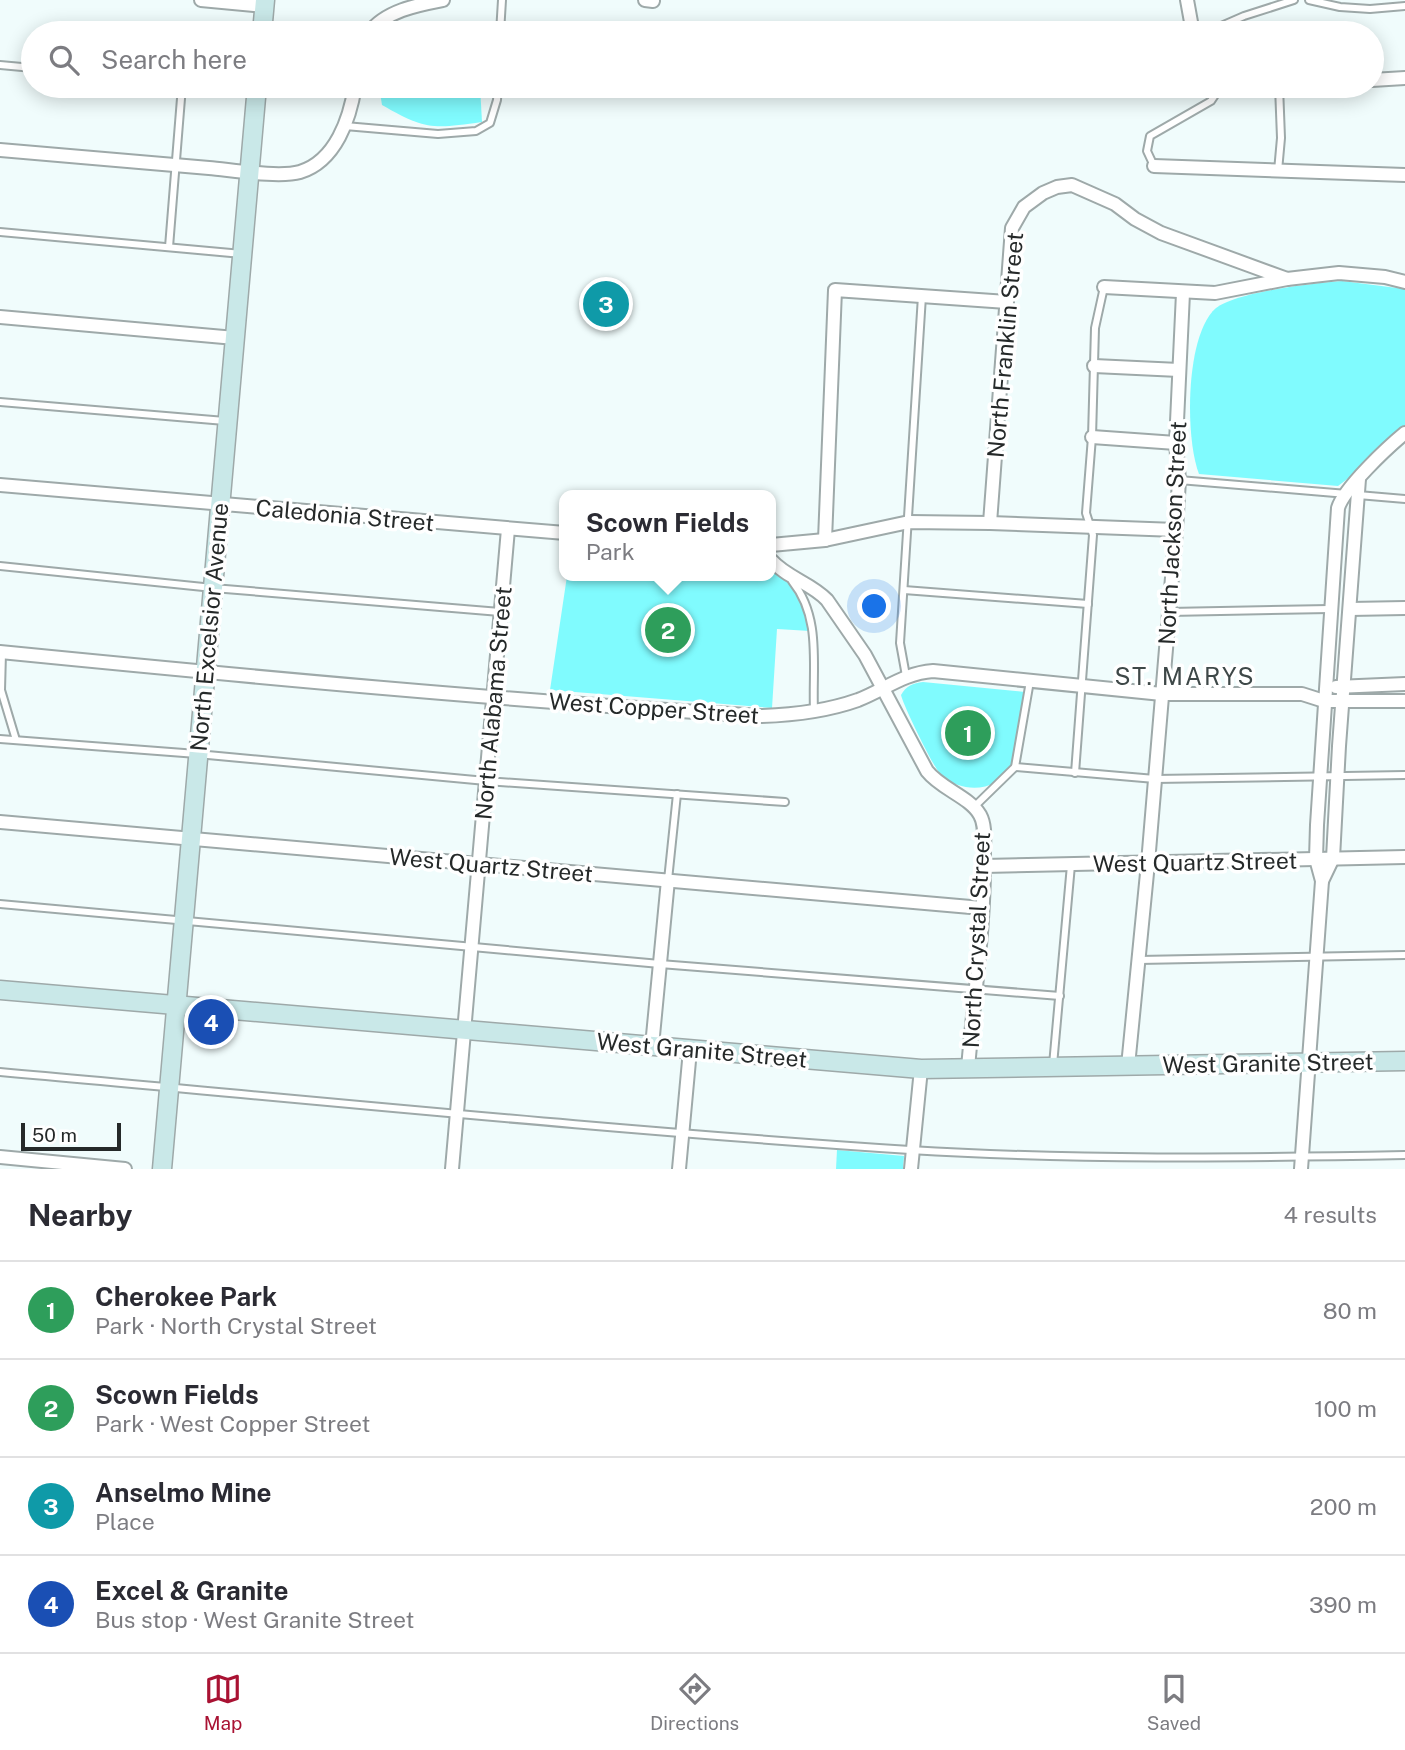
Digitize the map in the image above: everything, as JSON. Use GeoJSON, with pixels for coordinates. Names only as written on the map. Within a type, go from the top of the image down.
{"type":"FeatureCollection","features":[{"type":"Feature","properties":{"kind":"street"},"geometry":{"type":"LineString","coordinates":[[201,0],[264,3],[263,21]]}},
{"type":"Feature","properties":{"kind":"street"},"geometry":{"type":"LineString","coordinates":[[383,21],[394,13],[443,0]]}},
{"type":"Feature","properties":{"kind":"street"},"geometry":{"type":"LineString","coordinates":[[645,0],[653,1]]}},
{"type":"Feature","properties":{"kind":"street"},"geometry":{"type":"LineString","coordinates":[[1187,0],[1191,21]]}},
{"type":"Feature","properties":{"kind":"street"},"geometry":{"type":"LineString","coordinates":[[1384,79],[1405,78]]}},
{"type":"Feature","properties":{"kind":"street","name":"North Excelsior Avenue"},"geometry":{"type":"LineString","coordinates":[[162,1169],[256,98]]}},
{"type":"Feature","properties":{"kind":"street"},"geometry":{"type":"LineString","coordinates":[[0,150],[249,172],[290,173],[311,167],[331,149],[350,115],[353,98]]}},
{"type":"Feature","properties":{"kind":"street"},"geometry":{"type":"LineString","coordinates":[[1154,166],[1405,175]]}},
{"type":"Feature","properties":{"kind":"street","name":"North Franklin Street"},"geometry":{"type":"LineString","coordinates":[[990,523],[1012,228],[1024,207],[1043,193],[1072,185],[1115,204],[1161,233],[1287,279]]}},
{"type":"Feature","properties":{"kind":"street"},"geometry":{"type":"LineString","coordinates":[[1104,287],[1215,293],[1287,279],[1339,273],[1405,282]]}},
{"type":"Feature","properties":{"kind":"street"},"geometry":{"type":"LineString","coordinates":[[825,540],[835,290],[1007,302]]}},
{"type":"Feature","properties":{"kind":"street","name":"North Jackson Street"},"geometry":{"type":"LineString","coordinates":[[1128,1066],[1176,530],[1183,293]]}},
{"type":"Feature","properties":{"kind":"street"},"geometry":{"type":"LineString","coordinates":[[0,317],[235,338]]}},
{"type":"Feature","properties":{"kind":"street"},"geometry":{"type":"LineString","coordinates":[[1094,366],[1179,370]]}},
{"type":"Feature","properties":{"kind":"street"},"geometry":{"type":"LineString","coordinates":[[1301,1163],[1322,881],[1316,859],[1319,777],[1338,508],[1386,448],[1405,433]]}},
{"type":"Feature","properties":{"kind":"street"},"geometry":{"type":"LineString","coordinates":[[1092,437],[1177,443]]}},
{"type":"Feature","properties":{"kind":"street","name":"Caledonia Street"},"geometry":{"type":"LineString","coordinates":[[0,485],[559,533]]}},
{"type":"Feature","properties":{"kind":"street"},"geometry":{"type":"LineString","coordinates":[[1322,881],[1333,858],[1350,609],[1351,494]]}},
{"type":"Feature","properties":{"kind":"street"},"geometry":{"type":"LineString","coordinates":[[776,545],[825,540],[909,522],[1176,530]]}},
{"type":"Feature","properties":{"kind":"street","name":"North Alabama Street"},"geometry":{"type":"LineString","coordinates":[[452,1169],[508,529]]}},
{"type":"Feature","properties":{"kind":"street","name":"North Crystal Street"},"geometry":{"type":"LineString","coordinates":[[776,565],[827,600],[846,624],[884,688],[927,771],[940,785],[974,807],[983,823],[982,908],[968,1068]]}},
{"type":"Feature","properties":{"kind":"street"},"geometry":{"type":"LineString","coordinates":[[1350,609],[1405,608]]}},
{"type":"Feature","properties":{"kind":"street","name":"West Copper Street"},"geometry":{"type":"LineString","coordinates":[[1,652],[205,673],[761,716],[814,711],[859,700],[906,676],[933,671],[1162,694],[1302,694],[1324,687],[1405,684]]}},
{"type":"Feature","properties":{"kind":"street","name":"West Copper Street"},"geometry":{"type":"LineString","coordinates":[[1302,694],[1324,701],[1405,701]]}},
{"type":"Feature","properties":{"kind":"street","name":"West Quartz Street"},"geometry":{"type":"LineString","coordinates":[[0,822],[982,908]]}},
{"type":"Feature","properties":{"kind":"street","name":"West Quartz Street"},"geometry":{"type":"LineString","coordinates":[[984,866],[1405,857]]}},
{"type":"Feature","properties":{"kind":"street"},"geometry":{"type":"LineString","coordinates":[[652,1046],[668,880]]}},
{"type":"Feature","properties":{"kind":"street","name":"West Granite Street"},"geometry":{"type":"LineString","coordinates":[[0,990],[921,1069],[1405,1060]]}},
{"type":"Feature","properties":{"kind":"street"},"geometry":{"type":"LineString","coordinates":[[678,1169],[690,1050]]}},
{"type":"Feature","properties":{"kind":"street"},"geometry":{"type":"LineString","coordinates":[[911,1169],[921,1069]]}},
{"type":"Feature","properties":{"kind":"street"},"geometry":{"type":"LineString","coordinates":[[0,1157],[78,1167],[125,1169]]}},
{"type":"Feature","properties":{"kind":"lane"},"geometry":{"type":"LineString","coordinates":[[501,21],[502,0]]}},
{"type":"Feature","properties":{"kind":"lane"},"geometry":{"type":"LineString","coordinates":[[1233,21],[1294,0]]}},
{"type":"Feature","properties":{"kind":"lane"},"geometry":{"type":"LineString","coordinates":[[1309,0],[1370,9],[1405,6]]}},
{"type":"Feature","properties":{"kind":"lane"},"geometry":{"type":"LineString","coordinates":[[0,65],[21,67]]}},
{"type":"Feature","properties":{"kind":"lane"},"geometry":{"type":"LineString","coordinates":[[169,247],[181,98]]}},
{"type":"Feature","properties":{"kind":"lane"},"geometry":{"type":"LineString","coordinates":[[345,126],[438,134],[476,131],[490,123],[497,98]]}},
{"type":"Feature","properties":{"kind":"lane"},"geometry":{"type":"LineString","coordinates":[[1154,166],[1147,150],[1150,136],[1213,98]]}},
{"type":"Feature","properties":{"kind":"lane"},"geometry":{"type":"LineString","coordinates":[[1278,171],[1281,138],[1279,98]]}},
{"type":"Feature","properties":{"kind":"lane"},"geometry":{"type":"LineString","coordinates":[[0,232],[243,255]]}},
{"type":"Feature","properties":{"kind":"lane"},"geometry":{"type":"LineString","coordinates":[[1075,773],[1093,535],[1086,513],[1092,437],[1095,328],[1104,287]]}},
{"type":"Feature","properties":{"kind":"lane"},"geometry":{"type":"LineString","coordinates":[[906,676],[900,643],[922,296]]}},
{"type":"Feature","properties":{"kind":"lane"},"geometry":{"type":"LineString","coordinates":[[0,402],[227,421]]}},
{"type":"Feature","properties":{"kind":"lane"},"geometry":{"type":"LineString","coordinates":[[1179,480],[1405,499]]}},
{"type":"Feature","properties":{"kind":"lane"},"geometry":{"type":"LineString","coordinates":[[0,566],[213,588],[501,612]]}},
{"type":"Feature","properties":{"kind":"lane"},"geometry":{"type":"LineString","coordinates":[[786,574],[802,592],[811,615],[814,632],[814,711]]}},
{"type":"Feature","properties":{"kind":"lane"},"geometry":{"type":"LineString","coordinates":[[904,590],[1088,604]]}},
{"type":"Feature","properties":{"kind":"lane"},"geometry":{"type":"LineString","coordinates":[[1169,612],[1330,609]]}},
{"type":"Feature","properties":{"kind":"lane"},"geometry":{"type":"LineString","coordinates":[[1,652],[1,690],[16,740]]}},
{"type":"Feature","properties":{"kind":"lane"},"geometry":{"type":"LineString","coordinates":[[974,807],[1015,767],[1030,681]]}},
{"type":"Feature","properties":{"kind":"lane"},"geometry":{"type":"LineString","coordinates":[[0,738],[486,781],[785,802]]}},
{"type":"Feature","properties":{"kind":"lane"},"geometry":{"type":"LineString","coordinates":[[1015,767],[1155,779],[1405,775]]}},
{"type":"Feature","properties":{"kind":"lane"},"geometry":{"type":"LineString","coordinates":[[668,880],[677,794]]}},
{"type":"Feature","properties":{"kind":"lane"},"geometry":{"type":"LineString","coordinates":[[1053,1067],[1071,865]]}},
{"type":"Feature","properties":{"kind":"lane"},"geometry":{"type":"LineString","coordinates":[[0,904],[660,964],[1060,996]]}},
{"type":"Feature","properties":{"kind":"lane"},"geometry":{"type":"LineString","coordinates":[[1139,960],[1405,955]]}},
{"type":"Feature","properties":{"kind":"lane"},"geometry":{"type":"LineString","coordinates":[[0,1072],[457,1114],[912,1150],[1301,1163],[1405,1155]]}},
{"type":"Feature","properties":{"kind":"shaded area"},"geometry":{"type":"Polygon","coordinates":[[[381,98],[481,98],[482,122],[430,126],[382,105],[381,98]]]}},
{"type":"Feature","properties":{"kind":"shaded area"},"geometry":{"type":"Polygon","coordinates":[[[1342,281],[1405,289],[1405,428],[1366,465],[1338,486],[1199,474],[1191,437],[1191,388],[1198,340],[1206,321],[1216,308],[1240,297],[1276,289],[1342,281]]]}},
{"type":"Feature","properties":{"kind":"shaded area"},"geometry":{"type":"Polygon","coordinates":[[[776,573],[794,589],[805,611],[810,631],[777,629],[772,708],[550,690],[566,581],[776,581],[776,573]]]}},
{"type":"Feature","properties":{"kind":"shaded area"},"geometry":{"type":"Polygon","coordinates":[[[923,682],[1025,692],[1014,761],[1006,775],[980,788],[960,786],[942,776],[901,695],[910,686],[923,682]]]}},
{"type":"Feature","properties":{"kind":"shaded area"},"geometry":{"type":"Polygon","coordinates":[[[837,1150],[904,1156],[903,1169],[836,1169],[837,1150]]]}},
{"type":"Feature","properties":{"kind":"place","name":"Anselmo Mine"},"geometry":{"type":"Point","coordinates":[606,304]}},
{"type":"Feature","properties":{"kind":"place","name":"Scown Fields"},"geometry":{"type":"Point","coordinates":[668,630]}},
{"type":"Feature","properties":{"kind":"place","name":"Cherokee Park"},"geometry":{"type":"Point","coordinates":[968,733]}},
{"type":"Feature","properties":{"kind":"place","name":"Excel & Granite"},"geometry":{"type":"Point","coordinates":[211,1022]}},
{"type":"Feature","properties":{"kind":"district","name":"ST. MARYS"},"geometry":{"type":"Point","coordinates":[1185,676]}}]}
